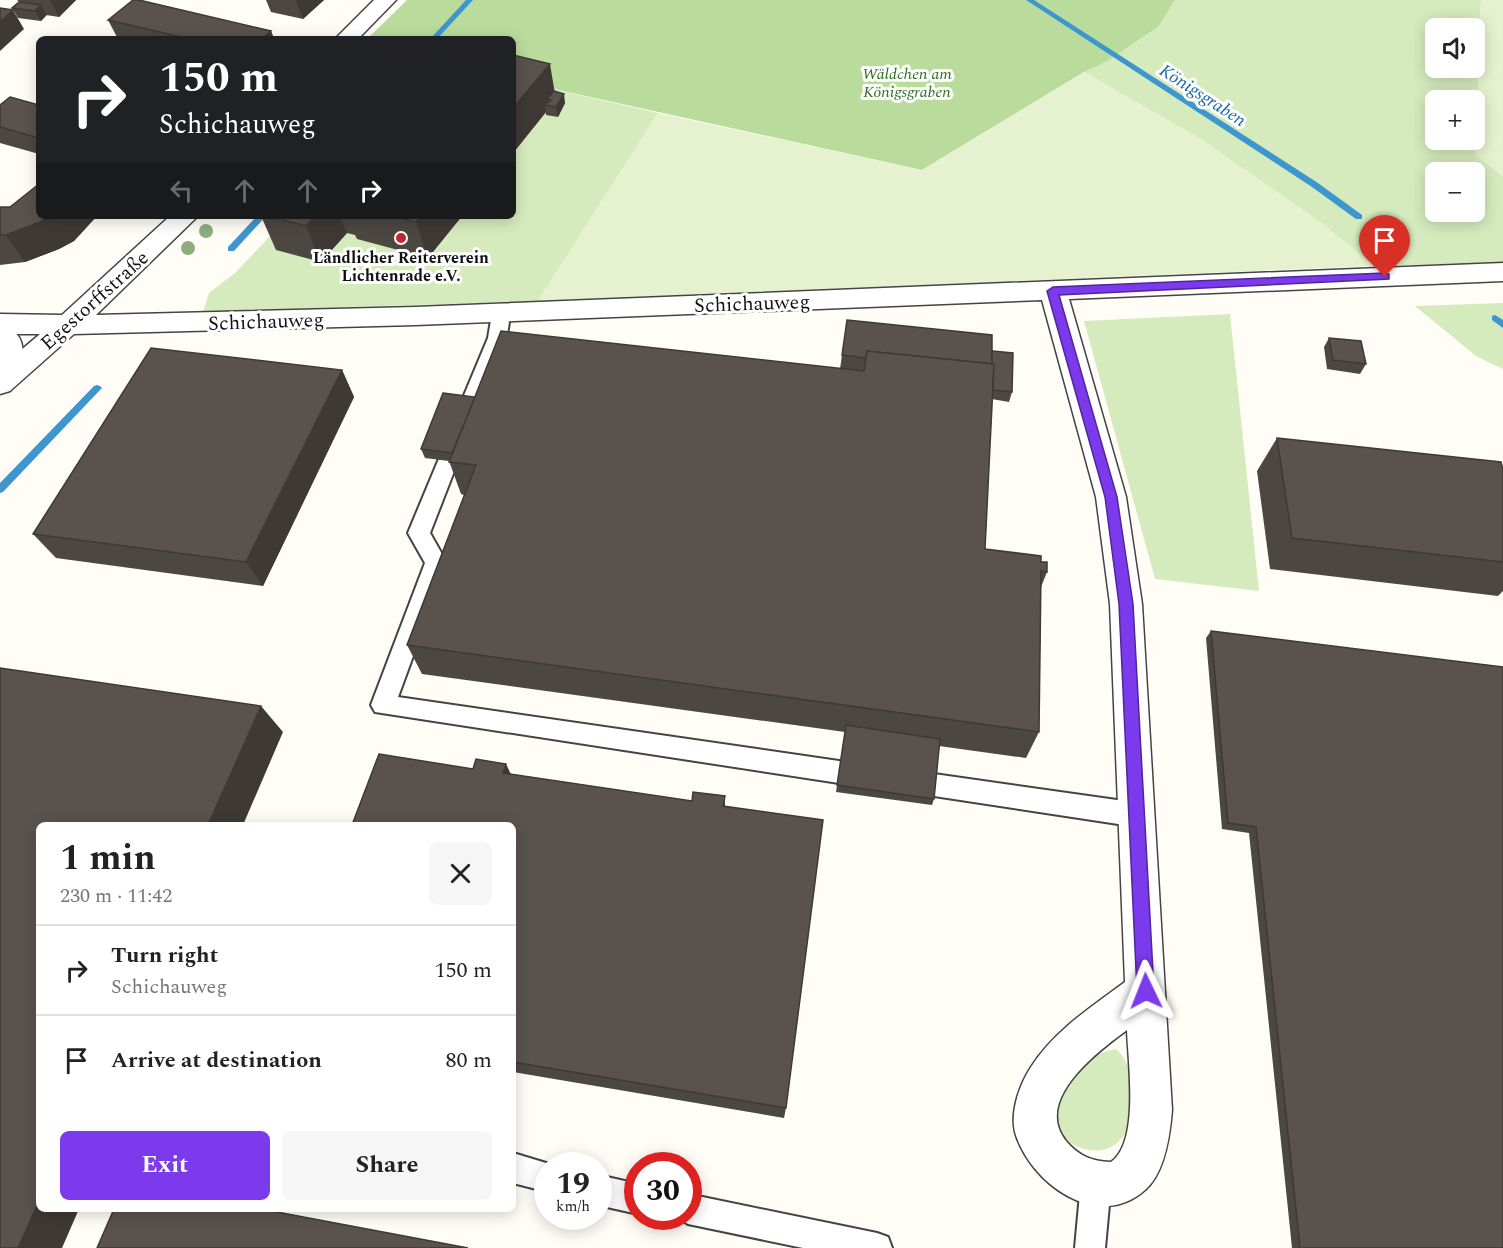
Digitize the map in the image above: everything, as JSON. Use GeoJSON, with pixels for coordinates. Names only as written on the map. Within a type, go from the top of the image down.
{"type":"FeatureCollection","features":[{"type":"Feature","properties":{"kind":"street"},"geometry":{"type":"LineString","coordinates":[[349,36],[386,0]]}},
{"type":"Feature","properties":{"kind":"street","name":"Egestorffstraße"},"geometry":{"type":"LineString","coordinates":[[0,384],[182,219]]}},
{"type":"Feature","properties":{"kind":"street","name":"Schichauweg"},"geometry":{"type":"LineString","coordinates":[[0,324],[67,325],[500,313],[1503,272]]}},
{"type":"Feature","properties":{"kind":"street"},"geometry":{"type":"LineString","coordinates":[[1053,291],[1113,508],[1125,588],[1137,815],[1146,991],[1149,1052],[1149,1130],[1142,1156],[1131,1174],[1116,1184],[1081,1181],[1060,1167],[1041,1145],[1035,1120],[1041,1086],[1060,1059],[1146,991]]}},
{"type":"Feature","properties":{"kind":"street"},"geometry":{"type":"LineString","coordinates":[[0,384],[5,345]]}},
{"type":"Feature","properties":{"kind":"lane"},"geometry":{"type":"LineString","coordinates":[[470,405],[497,338],[500,313]]}},
{"type":"Feature","properties":{"kind":"lane"},"geometry":{"type":"LineString","coordinates":[[448,461],[418,533],[436,563],[383,705],[839,772]]}},
{"type":"Feature","properties":{"kind":"lane"},"geometry":{"type":"LineString","coordinates":[[934,786],[1137,815]]}},
{"type":"Feature","properties":{"kind":"lane"},"geometry":{"type":"LineString","coordinates":[[516,1169],[534,1173]]}},
{"type":"Feature","properties":{"kind":"lane"},"geometry":{"type":"LineString","coordinates":[[1090,1248],[1096,1184]]}},
{"type":"Feature","properties":{"kind":"lane"},"geometry":{"type":"LineString","coordinates":[[702,1212],[877,1248]]}},
{"type":"Feature","properties":{"kind":"green space","name":"Wäldchen am Königsgraben"},"geometry":{"type":"Polygon","coordinates":[[[407,0],[1175,0],[1159,26],[1108,61],[1084,72],[922,170],[516,81],[516,36],[370,36],[407,0]]]}},
{"type":"Feature","properties":{"kind":"green space"},"geometry":{"type":"Polygon","coordinates":[[[1175,0],[1481,0],[1480,18],[1425,18],[1425,78],[1478,78],[1478,90],[1425,90],[1425,150],[1476,150],[1476,155],[1485,162],[1503,176],[1503,263],[1374,266],[1320,222],[1202,140],[1084,72],[1108,61],[1159,26],[1175,0]]]}},
{"type":"Feature","properties":{"kind":"green space"},"geometry":{"type":"Polygon","coordinates":[[[1481,0],[1503,0],[1503,176],[1476,156],[1476,150],[1485,150],[1485,90],[1478,90],[1478,78],[1485,78],[1485,18],[1480,18],[1481,0]]]}},
{"type":"Feature","properties":{"kind":"green space"},"geometry":{"type":"Polygon","coordinates":[[[1084,72],[1202,140],[1320,222],[1374,266],[538,301],[658,113],[922,170],[1084,72]]]}},
{"type":"Feature","properties":{"kind":"green space"},"geometry":{"type":"Polygon","coordinates":[[[516,81],[658,113],[538,301],[203,312],[209,293],[235,273],[286,219],[516,219],[516,81]]]}},
{"type":"Feature","properties":{"kind":"green space"},"geometry":{"type":"Polygon","coordinates":[[[1503,303],[1503,369],[1476,356],[1415,306],[1503,303]]]}},
{"type":"Feature","properties":{"kind":"green space"},"geometry":{"type":"Polygon","coordinates":[[[1230,314],[1259,591],[1155,579],[1084,321],[1230,314]]]}},
{"type":"Feature","properties":{"kind":"green space"},"geometry":{"type":"Polygon","coordinates":[[[1116,1049],[1128,1067],[1131,1081],[1132,1103],[1128,1128],[1117,1143],[1103,1150],[1087,1150],[1072,1144],[1061,1133],[1054,1119],[1056,1102],[1063,1090],[1086,1064],[1103,1053],[1116,1049]]]}},
{"type":"Feature","properties":{"kind":"building"},"geometry":{"type":"Polygon","coordinates":[[[133,0],[139,0],[271,31],[265,36],[177,36],[108,20],[133,0]]]}},
{"type":"Feature","properties":{"kind":"building"},"geometry":{"type":"Polygon","coordinates":[[[19,2],[41,5],[35,11],[12,8],[19,2]]]}},
{"type":"Feature","properties":{"kind":"building"},"geometry":{"type":"Polygon","coordinates":[[[0,8],[13,10],[0,22],[0,8]]]}},
{"type":"Feature","properties":{"kind":"building"},"geometry":{"type":"Polygon","coordinates":[[[516,56],[550,64],[516,104],[516,56]]]}},
{"type":"Feature","properties":{"kind":"building"},"geometry":{"type":"Polygon","coordinates":[[[554,91],[564,94],[556,107],[545,105],[551,100],[547,99],[554,91]]]}},
{"type":"Feature","properties":{"kind":"building"},"geometry":{"type":"Polygon","coordinates":[[[10,97],[36,104],[36,137],[0,127],[0,105],[10,97]]]}},
{"type":"Feature","properties":{"kind":"building"},"geometry":{"type":"Polygon","coordinates":[[[36,186],[36,219],[45,219],[6,235],[0,235],[0,207],[10,207],[36,186]]]}},
{"type":"Feature","properties":{"kind":"building"},"geometry":{"type":"Polygon","coordinates":[[[279,219],[312,219],[306,226],[279,219]]]}},
{"type":"Feature","properties":{"kind":"building"},"geometry":{"type":"Polygon","coordinates":[[[847,320],[992,335],[992,364],[867,351],[866,358],[842,355],[847,320]]]}},
{"type":"Feature","properties":{"kind":"building"},"geometry":{"type":"Polygon","coordinates":[[[501,331],[864,371],[867,351],[994,364],[985,549],[1041,556],[1041,562],[1047,562],[1047,572],[1041,571],[1039,732],[407,645],[476,465],[449,462],[501,331]]]}},
{"type":"Feature","properties":{"kind":"building"},"geometry":{"type":"Polygon","coordinates":[[[1329,338],[1361,341],[1366,364],[1333,360],[1329,338]]]}},
{"type":"Feature","properties":{"kind":"building"},"geometry":{"type":"Polygon","coordinates":[[[151,348],[342,370],[246,562],[33,534],[151,348]]]}},
{"type":"Feature","properties":{"kind":"building"},"geometry":{"type":"Polygon","coordinates":[[[992,351],[1013,353],[1012,392],[993,390],[992,351]]]}},
{"type":"Feature","properties":{"kind":"building"},"geometry":{"type":"Polygon","coordinates":[[[443,393],[475,397],[452,453],[421,449],[443,393]]]}},
{"type":"Feature","properties":{"kind":"building"},"geometry":{"type":"Polygon","coordinates":[[[1277,438],[1501,462],[1503,470],[1503,562],[1292,538],[1277,438]]]}},
{"type":"Feature","properties":{"kind":"building"},"geometry":{"type":"Polygon","coordinates":[[[1211,631],[1503,667],[1503,1248],[1300,1248],[1256,827],[1228,823],[1211,631]]]}},
{"type":"Feature","properties":{"kind":"building"},"geometry":{"type":"Polygon","coordinates":[[[0,668],[261,706],[209,822],[36,822],[36,1208],[18,1248],[0,1248],[0,668]]]}},
{"type":"Feature","properties":{"kind":"building"},"geometry":{"type":"Polygon","coordinates":[[[846,725],[940,739],[934,799],[837,785],[846,725]]]}},
{"type":"Feature","properties":{"kind":"building"},"geometry":{"type":"Polygon","coordinates":[[[379,754],[473,769],[476,759],[506,764],[503,773],[692,801],[693,792],[725,796],[723,806],[823,820],[786,1108],[516,1063],[516,822],[353,822],[379,754]]]}},
{"type":"Feature","properties":{"kind":"building"},"geometry":{"type":"Polygon","coordinates":[[[113,1212],[277,1212],[468,1248],[97,1248],[113,1212]]]}},
{"type":"Feature","properties":{"kind":"waterway"},"geometry":{"type":"LineString","coordinates":[[436,36],[470,0]]}},
{"type":"Feature","properties":{"kind":"waterway","name":"Königsgraben"},"geometry":{"type":"LineString","coordinates":[[1029,0],[1315,185],[1359,217]]}},
{"type":"Feature","properties":{"kind":"waterway"},"geometry":{"type":"LineString","coordinates":[[231,249],[259,219]]}},
{"type":"Feature","properties":{"kind":"waterway","name":"Königsgraben"},"geometry":{"type":"LineString","coordinates":[[1495,318],[1503,325]]}},
{"type":"Feature","properties":{"kind":"waterway"},"geometry":{"type":"LineString","coordinates":[[0,489],[97,388]]}},
{"type":"Feature","properties":{"kind":"place","name":"Ländlicher Reiterverein Lichtenrade e.V."},"geometry":{"type":"Point","coordinates":[401,238]}},
{"type":"Feature","properties":{"kind":"route"},"geometry":{"type":"LineString","coordinates":[[1146,991],[1125,588],[1111,497],[1053,291],[1385,277]]}}]}
